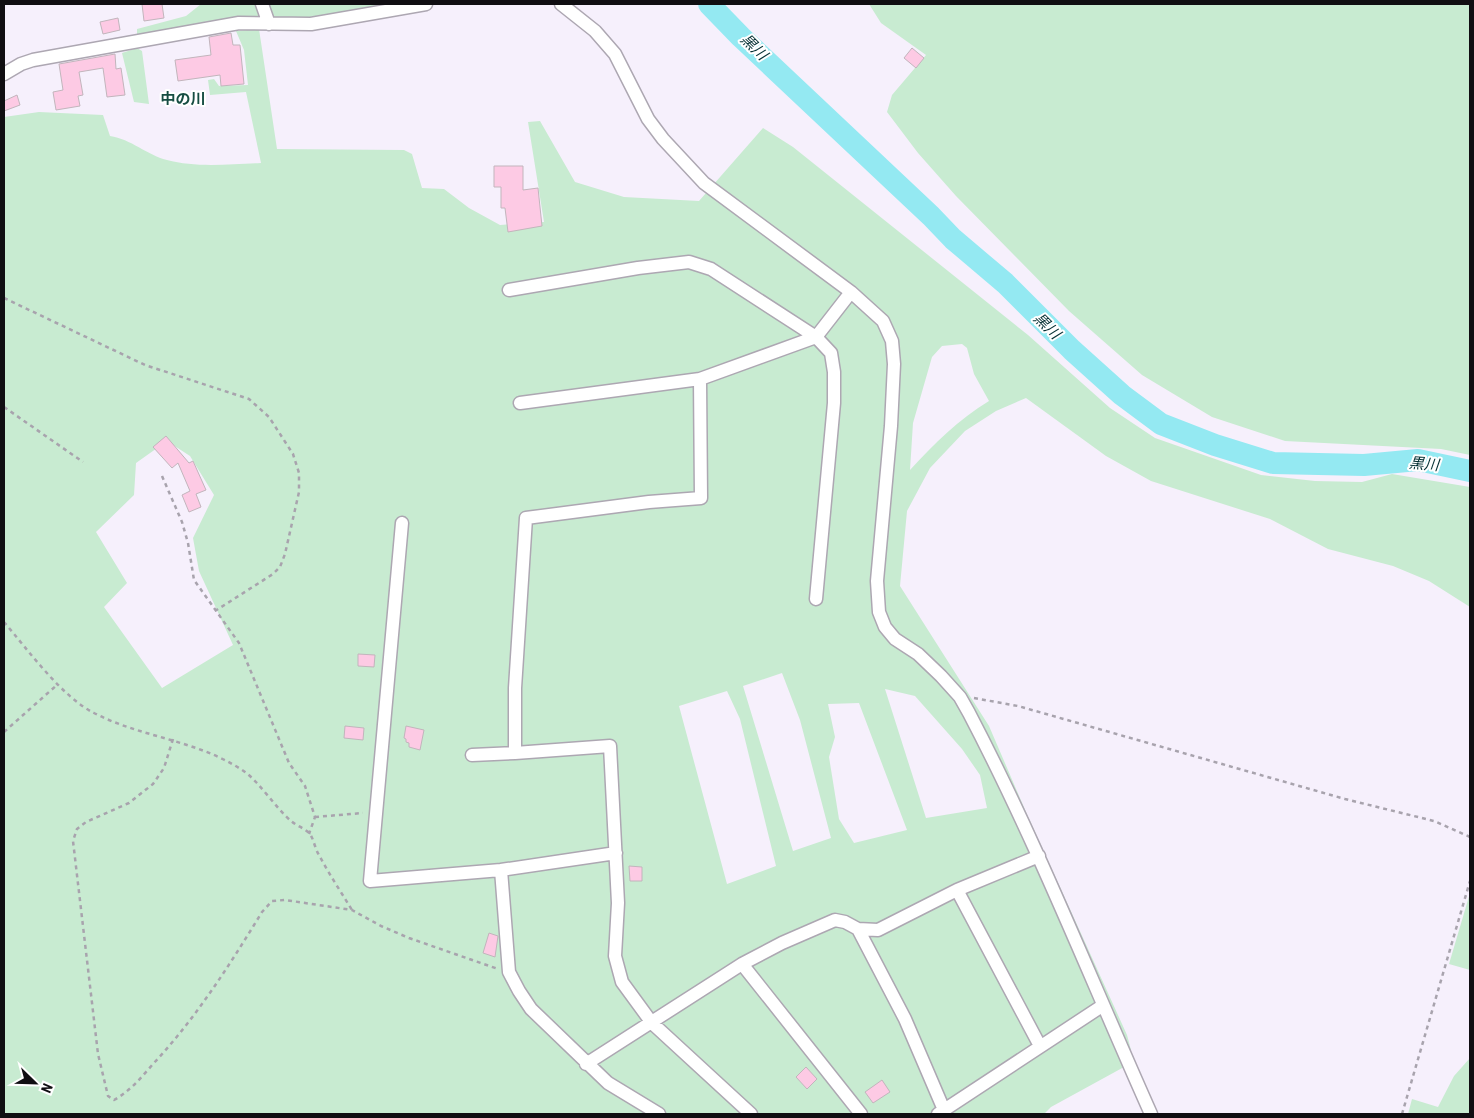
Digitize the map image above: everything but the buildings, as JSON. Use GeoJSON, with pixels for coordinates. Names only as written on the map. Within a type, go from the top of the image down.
{"type":"FeatureCollection","features":[{"type":"Feature","properties":{"kind":"street"},"geometry":{"type":"LineString","coordinates":[[262,4],[269,24]]}},
{"type":"Feature","properties":{"kind":"street"},"geometry":{"type":"LineString","coordinates":[[4,74],[21,64],[42,59],[239,23],[311,24],[426,4]]}},
{"type":"Feature","properties":{"kind":"street"},"geometry":{"type":"LineString","coordinates":[[561,4],[596,31],[615,54],[648,119],[663,139],[704,182],[851,292],[884,321],[892,341],[894,364],[891,426],[877,580],[879,612],[885,626],[895,639],[918,654],[960,697],[999,770],[1039,856],[1102,1006],[1151,1114]]}},
{"type":"Feature","properties":{"kind":"street"},"geometry":{"type":"LineString","coordinates":[[509,290],[638,268],[689,262],[710,269],[816,337],[831,353],[834,372],[834,403],[816,599]]}},
{"type":"Feature","properties":{"kind":"street"},"geometry":{"type":"LineString","coordinates":[[520,403],[700,379],[816,337],[851,292]]}},
{"type":"Feature","properties":{"kind":"street"},"geometry":{"type":"LineString","coordinates":[[515,753],[515,688],[526,518],[649,502],[701,498],[700,379]]}},
{"type":"Feature","properties":{"kind":"street"},"geometry":{"type":"LineString","coordinates":[[402,523],[370,882],[501,870],[616,854]]}},
{"type":"Feature","properties":{"kind":"street"},"geometry":{"type":"LineString","coordinates":[[472,755],[610,746],[618,903],[615,956],[622,982],[652,1023],[751,1114]]}},
{"type":"Feature","properties":{"kind":"street"},"geometry":{"type":"LineString","coordinates":[[586,1064],[742,964],[782,943],[835,920],[845,922],[858,929],[878,930],[957,890],[1039,856]]}},
{"type":"Feature","properties":{"kind":"street"},"geometry":{"type":"LineString","coordinates":[[501,870],[509,972],[531,1009],[586,1064],[608,1083],[659,1114]]}},
{"type":"Feature","properties":{"kind":"street"},"geometry":{"type":"LineString","coordinates":[[957,890],[1040,1046]]}},
{"type":"Feature","properties":{"kind":"street"},"geometry":{"type":"LineString","coordinates":[[858,929],[905,1019],[941,1112],[1102,1006]]}},
{"type":"Feature","properties":{"kind":"street"},"geometry":{"type":"LineString","coordinates":[[742,964],[861,1114]]}},
{"type":"Feature","properties":{"kind":"path"},"geometry":{"type":"LineString","coordinates":[[4,298],[144,365],[249,399],[269,417],[293,454],[299,473],[299,492],[285,554],[280,566],[273,574],[215,611]]}},
{"type":"Feature","properties":{"kind":"path"},"geometry":{"type":"LineString","coordinates":[[4,407],[83,462]]}},
{"type":"Feature","properties":{"kind":"path"},"geometry":{"type":"LineString","coordinates":[[162,476],[182,522],[188,543],[194,580],[248,660],[289,763],[305,786],[315,818],[310,834]]}},
{"type":"Feature","properties":{"kind":"path"},"geometry":{"type":"LineString","coordinates":[[4,622],[58,684],[92,712],[123,726],[173,739],[230,763],[247,774],[271,802],[293,823],[310,834],[323,863],[352,910]]}},
{"type":"Feature","properties":{"kind":"path"},"geometry":{"type":"LineString","coordinates":[[4,732],[58,684]]}},
{"type":"Feature","properties":{"kind":"path"},"geometry":{"type":"LineString","coordinates":[[960,697],[992,700],[1018,706],[1345,799],[1434,821],[1470,837]]}},
{"type":"Feature","properties":{"kind":"path"},"geometry":{"type":"LineString","coordinates":[[173,739],[164,768],[153,784],[129,803],[86,822],[77,830],[73,841],[98,1054],[108,1096],[114,1100],[126,1094],[168,1048],[216,986],[262,912],[272,901],[285,900],[352,910],[381,926],[446,953],[487,967],[509,972]]}},
{"type":"Feature","properties":{"kind":"path"},"geometry":{"type":"LineString","coordinates":[[315,818],[375,812]]}},
{"type":"Feature","properties":{"kind":"path"},"geometry":{"type":"LineString","coordinates":[[1402,1114],[1470,881]]}},
{"type":"Feature","properties":{"kind":"green space"},"geometry":{"type":"Polygon","coordinates":[[[201,4],[391,4],[310,17],[209,21],[137,35],[137,29],[186,16],[201,4]]]}},
{"type":"Feature","properties":{"kind":"green space"},"geometry":{"type":"Polygon","coordinates":[[[869,4],[1470,4],[1470,455],[1441,449],[1285,441],[1212,417],[1142,375],[1069,311],[956,196],[918,153],[887,112],[892,95],[926,55],[881,23],[869,4]]]}},
{"type":"Feature","properties":{"kind":"green space"},"geometry":{"type":"Polygon","coordinates":[[[259,29],[277,149],[404,150],[412,154],[422,188],[444,189],[469,208],[500,225],[544,222],[528,122],[540,121],[575,182],[624,197],[699,201],[763,128],[793,147],[1028,335],[1110,408],[1155,438],[1261,475],[1315,481],[1362,482],[1392,474],[1470,487],[1470,607],[1429,581],[1393,566],[1328,549],[1270,519],[1151,481],[1106,456],[1026,398],[996,411],[965,431],[930,468],[907,511],[900,586],[989,726],[1127,1035],[1131,1050],[1124,1067],[1051,1107],[1044,1114],[4,1114],[4,117],[39,112],[103,115],[110,136],[125,140],[160,158],[202,165],[261,163],[246,92],[210,95],[208,80],[214,79],[219,86],[248,85],[244,50],[236,31],[259,29]],[[962,344],[942,346],[932,357],[913,423],[910,470],[947,432],[989,401],[974,374],[967,348],[962,344]],[[167,441],[136,463],[134,495],[96,532],[127,583],[104,607],[162,688],[233,645],[199,571],[193,538],[214,495],[190,456],[167,441]],[[782,673],[743,686],[793,851],[831,838],[800,720],[782,673]],[[885,689],[926,818],[987,808],[980,775],[962,749],[915,696],[885,689]],[[727,691],[679,706],[727,884],[776,866],[740,719],[727,691]],[[859,703],[828,704],[835,737],[829,757],[839,819],[854,843],[907,830],[859,703]]]}},
{"type":"Feature","properties":{"kind":"green space"},"geometry":{"type":"Polygon","coordinates":[[[137,48],[142,51],[149,104],[134,102],[122,53],[137,48]]]}},
{"type":"Feature","properties":{"kind":"green space"},"geometry":{"type":"Polygon","coordinates":[[[1470,893],[1470,970],[1449,964],[1470,893]]]}},
{"type":"Feature","properties":{"kind":"green space"},"geometry":{"type":"Polygon","coordinates":[[[1470,1058],[1470,1114],[1408,1114],[1412,1099],[1438,1107],[1454,1076],[1470,1058]]]}},
{"type":"Feature","properties":{"kind":"waterway","name":"黒川"},"geometry":{"type":"LineString","coordinates":[[709,4],[741,37],[953,239],[1005,283],[1072,350],[1122,395],[1161,424],[1215,445],[1273,463],[1364,465],[1418,460],[1470,471]]}},
{"type":"Feature","properties":{"kind":"district","name":"中の川"},"geometry":{"type":"Point","coordinates":[183,99]}}]}
